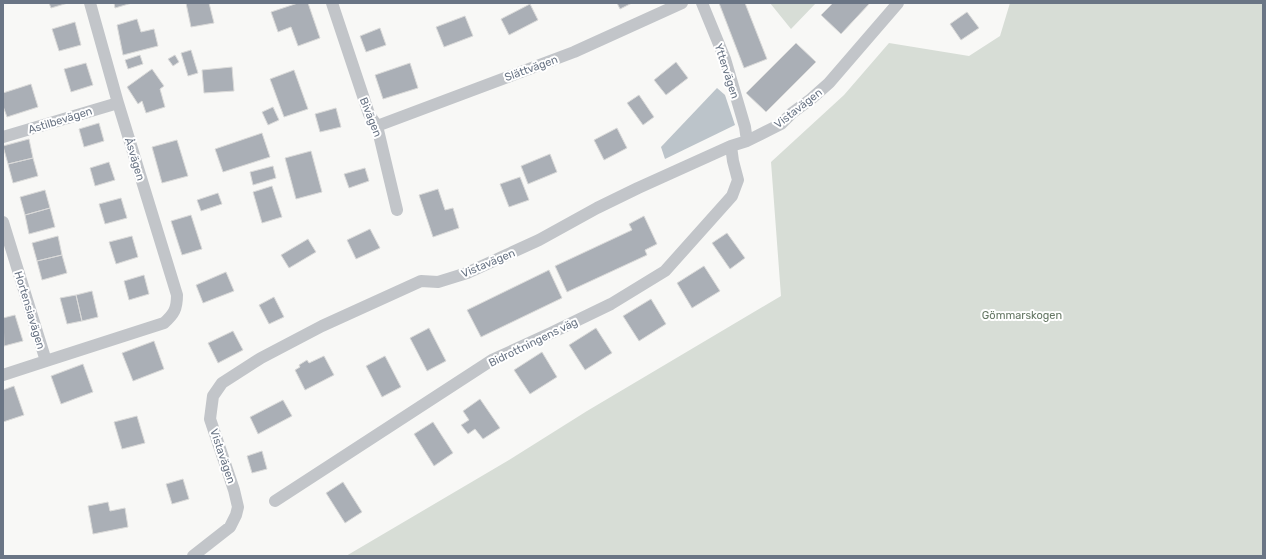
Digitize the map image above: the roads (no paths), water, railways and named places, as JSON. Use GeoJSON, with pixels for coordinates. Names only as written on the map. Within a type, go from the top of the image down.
{"type":"FeatureCollection","features":[{"type":"Feature","properties":{"kind":"street","name":"Åsvägen"},"geometry":{"type":"LineString","coordinates":[[90,3],[118,103],[177,295],[177,305],[172,315]]}},
{"type":"Feature","properties":{"kind":"street","name":"Bivägen"},"geometry":{"type":"LineString","coordinates":[[332,3],[369,114],[377,126],[397,210]]}},
{"type":"Feature","properties":{"kind":"street","name":"Slättvägen"},"geometry":{"type":"LineString","coordinates":[[377,126],[574,52],[682,3]]}},
{"type":"Feature","properties":{"kind":"street","name":"Yttervägen"},"geometry":{"type":"LineString","coordinates":[[702,3],[725,59],[745,127],[747,141]]}},
{"type":"Feature","properties":{"kind":"street","name":"Vistavägen"},"geometry":{"type":"LineString","coordinates":[[194,556],[230,527],[238,507],[234,490],[210,418],[213,396],[222,383],[261,358],[322,326],[421,281],[438,282],[467,273],[539,240],[597,208],[731,146],[747,141],[781,124],[829,82],[898,3]]}},
{"type":"Feature","properties":{"kind":"street","name":"Astilbevägen"},"geometry":{"type":"LineString","coordinates":[[3,137],[118,103]]}},
{"type":"Feature","properties":{"kind":"street","name":"Bidrottningens väg"},"geometry":{"type":"LineString","coordinates":[[275,501],[492,360],[611,304],[665,271],[732,196],[738,180],[733,162],[731,146]]}},
{"type":"Feature","properties":{"kind":"street","name":"Hortensiavägen"},"geometry":{"type":"LineString","coordinates":[[3,222],[46,361],[164,323],[172,315]]}},
{"type":"Feature","properties":{"kind":"street"},"geometry":{"type":"LineString","coordinates":[[3,375],[46,361]]}},
{"type":"Feature","properties":{"kind":"park label","name":"Gömmarskogen"},"geometry":{"type":"Point","coordinates":[1022,315]}}]}
